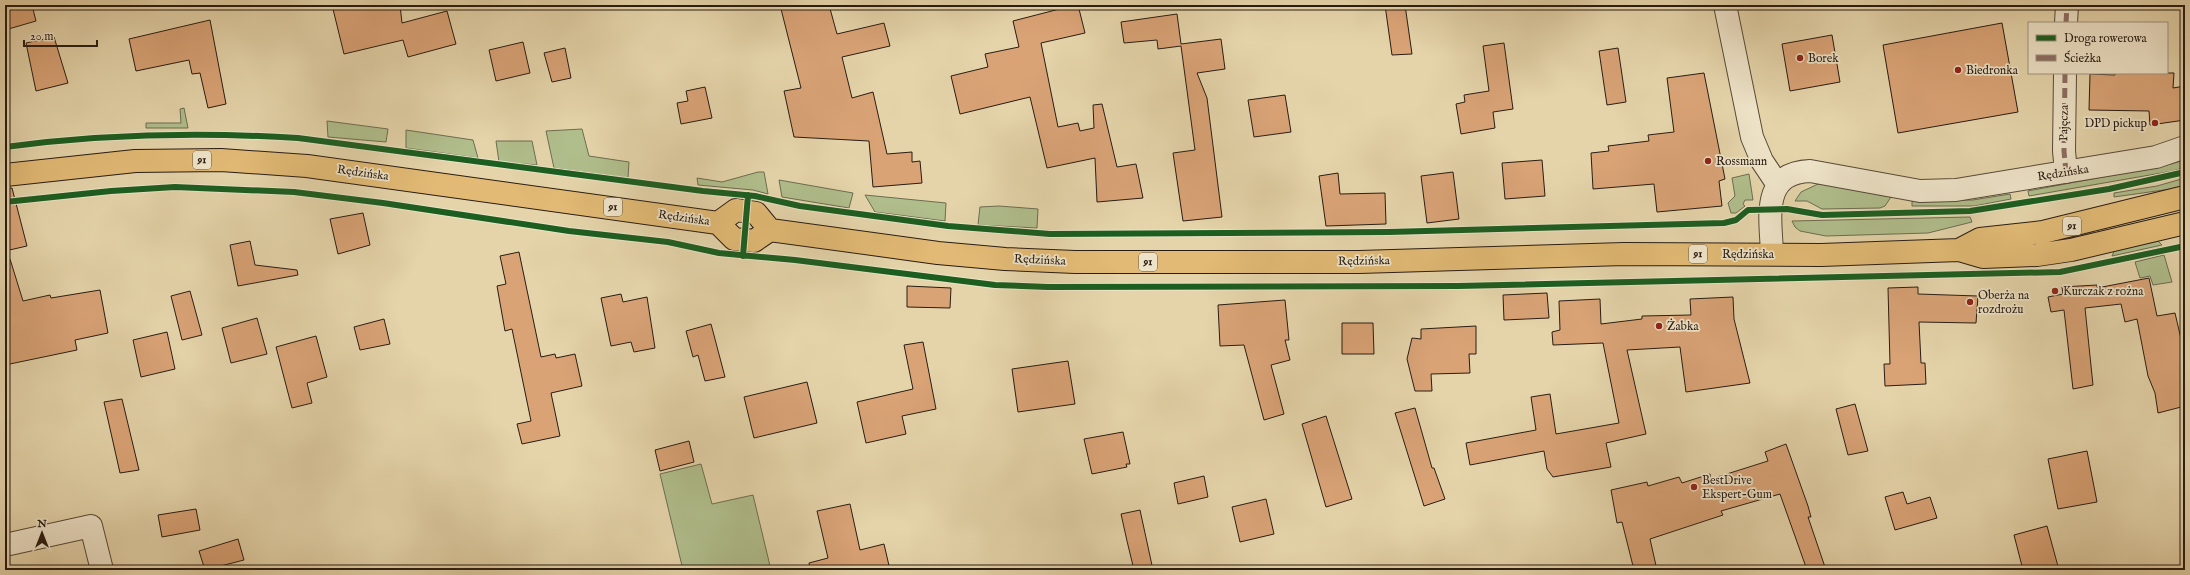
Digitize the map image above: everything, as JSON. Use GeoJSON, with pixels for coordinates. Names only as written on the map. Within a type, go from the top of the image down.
{"type":"FeatureCollection","features":[{"type":"Feature","properties":{"kind":"main road","name":"Rędzińska"},"geometry":{"type":"LineString","coordinates":[[5,174],[135,162],[221,160],[307,166],[718,223],[736,210],[756,213],[770,230],[938,253],[1075,262],[1359,262],[1624,254],[1822,255],[1959,250],[1983,257],[2037,255],[2070,250],[2185,223]]}},
{"type":"Feature","properties":{"kind":"main road","name":"Rędzińska"},"geometry":{"type":"LineString","coordinates":[[1959,250],[1980,239],[2043,232],[2185,197]]}},
{"type":"Feature","properties":{"kind":"street"},"geometry":{"type":"LineString","coordinates":[[1725,5],[1752,137],[1762,161],[1778,185],[1771,197],[1772,254]]}},
{"type":"Feature","properties":{"kind":"street"},"geometry":{"type":"LineString","coordinates":[[2066,22],[2067,5]]}},
{"type":"Feature","properties":{"kind":"street","name":"Pajęcza"},"geometry":{"type":"LineString","coordinates":[[2065,74],[2063,133],[2066,172]]}},
{"type":"Feature","properties":{"kind":"street","name":"Rędzińska"},"geometry":{"type":"LineString","coordinates":[[1778,185],[1787,176],[1796,172],[1810,171],[1920,192],[1956,190],[2156,157],[2185,147]]}},
{"type":"Feature","properties":{"kind":"street"},"geometry":{"type":"LineString","coordinates":[[5,545],[91,526],[102,570]]}},
{"type":"Feature","properties":{"kind":"green space"},"geometry":{"type":"Polygon","coordinates":[[[184,108],[188,128],[146,128],[146,123],[181,123],[180,109],[184,108]]]}},
{"type":"Feature","properties":{"kind":"green space"},"geometry":{"type":"Polygon","coordinates":[[[327,121],[388,129],[386,142],[328,137],[327,121]]]}},
{"type":"Feature","properties":{"kind":"green space"},"geometry":{"type":"Polygon","coordinates":[[[582,129],[589,156],[629,162],[628,178],[554,168],[546,131],[582,129]]]}},
{"type":"Feature","properties":{"kind":"green space"},"geometry":{"type":"Polygon","coordinates":[[[406,130],[473,140],[478,158],[406,148],[406,130]]]}},
{"type":"Feature","properties":{"kind":"green space"},"geometry":{"type":"Polygon","coordinates":[[[496,141],[532,141],[537,165],[499,162],[496,141]]]}},
{"type":"Feature","properties":{"kind":"green space"},"geometry":{"type":"Polygon","coordinates":[[[2185,160],[2185,167],[2173,171],[2029,196],[2028,191],[2171,164],[2185,160]]]}},
{"type":"Feature","properties":{"kind":"green space"},"geometry":{"type":"Polygon","coordinates":[[[758,172],[764,172],[768,194],[753,190],[698,185],[697,178],[722,182],[758,172]]]}},
{"type":"Feature","properties":{"kind":"green space"},"geometry":{"type":"Polygon","coordinates":[[[1749,174],[1753,200],[1745,200],[1743,204],[1745,206],[1736,213],[1731,213],[1728,203],[1735,196],[1732,178],[1749,174]]]}},
{"type":"Feature","properties":{"kind":"green space"},"geometry":{"type":"Polygon","coordinates":[[[2185,178],[2185,187],[2114,197],[2114,193],[2157,186],[2185,178]]]}},
{"type":"Feature","properties":{"kind":"green space"},"geometry":{"type":"Polygon","coordinates":[[[779,180],[853,193],[849,208],[782,197],[779,180]]]}},
{"type":"Feature","properties":{"kind":"green space"},"geometry":{"type":"Polygon","coordinates":[[[1818,184],[1891,197],[1885,206],[1880,208],[1822,209],[1807,201],[1795,201],[1801,192],[1818,184]]]}},
{"type":"Feature","properties":{"kind":"green space"},"geometry":{"type":"Polygon","coordinates":[[[2010,194],[2011,199],[1974,206],[1912,206],[1912,201],[1973,200],[2010,194]]]}},
{"type":"Feature","properties":{"kind":"green space"},"geometry":{"type":"Polygon","coordinates":[[[865,195],[946,203],[945,221],[875,212],[865,195]]]}},
{"type":"Feature","properties":{"kind":"green space"},"geometry":{"type":"Polygon","coordinates":[[[999,206],[1038,209],[1037,228],[978,225],[980,207],[999,206]]]}},
{"type":"Feature","properties":{"kind":"green space"},"geometry":{"type":"Polygon","coordinates":[[[1970,217],[1972,222],[1928,233],[1826,236],[1800,231],[1795,227],[1792,221],[1970,217]]]}},
{"type":"Feature","properties":{"kind":"green space"},"geometry":{"type":"Polygon","coordinates":[[[2156,239],[2162,245],[2112,256],[2115,249],[2156,239]]]}},
{"type":"Feature","properties":{"kind":"green space"},"geometry":{"type":"Polygon","coordinates":[[[2164,255],[2172,282],[2153,285],[2150,276],[2140,278],[2135,262],[2164,255]]]}},
{"type":"Feature","properties":{"kind":"green space"},"geometry":{"type":"Polygon","coordinates":[[[701,464],[712,504],[753,495],[771,570],[683,570],[660,474],[701,464]]]}},
{"type":"Feature","properties":{"kind":"building"},"geometry":{"type":"Polygon","coordinates":[[[5,5],[32,5],[36,21],[5,30],[5,5]]]}},
{"type":"Feature","properties":{"kind":"building"},"geometry":{"type":"Polygon","coordinates":[[[332,5],[400,5],[402,23],[447,11],[456,44],[408,57],[403,40],[344,54],[332,5]]]}},
{"type":"Feature","properties":{"kind":"building"},"geometry":{"type":"Polygon","coordinates":[[[780,5],[829,5],[837,34],[884,23],[890,46],[842,57],[852,98],[873,92],[887,154],[912,152],[912,162],[920,161],[922,183],[873,187],[869,141],[794,137],[784,91],[801,88],[780,5]]]}},
{"type":"Feature","properties":{"kind":"building"},"geometry":{"type":"Polygon","coordinates":[[[1078,5],[1085,33],[1041,43],[1058,127],[1078,123],[1080,131],[1094,128],[1093,105],[1102,104],[1117,167],[1136,164],[1143,198],[1097,202],[1095,158],[1047,168],[1030,97],[960,114],[951,76],[988,67],[985,54],[1019,47],[1013,21],[1078,5]]]}},
{"type":"Feature","properties":{"kind":"building"},"geometry":{"type":"Polygon","coordinates":[[[1385,5],[1405,5],[1412,54],[1392,55],[1385,5]]]}},
{"type":"Feature","properties":{"kind":"building"},"geometry":{"type":"Polygon","coordinates":[[[1177,14],[1181,44],[1221,39],[1225,69],[1197,73],[1207,98],[1222,217],[1183,221],[1173,153],[1195,150],[1181,46],[1158,49],[1157,40],[1124,43],[1121,22],[1177,14]]]}},
{"type":"Feature","properties":{"kind":"building"},"geometry":{"type":"Polygon","coordinates":[[[210,20],[226,104],[208,108],[200,73],[192,74],[189,60],[136,71],[129,39],[210,20]]]}},
{"type":"Feature","properties":{"kind":"building"},"geometry":{"type":"Polygon","coordinates":[[[2002,23],[2018,112],[1898,133],[1883,45],[2002,23]]]}},
{"type":"Feature","properties":{"kind":"building"},"geometry":{"type":"Polygon","coordinates":[[[1832,35],[1840,82],[1790,91],[1782,44],[1832,35]]]}},
{"type":"Feature","properties":{"kind":"building"},"geometry":{"type":"Polygon","coordinates":[[[54,37],[68,83],[36,91],[26,43],[54,37]]]}},
{"type":"Feature","properties":{"kind":"building"},"geometry":{"type":"Polygon","coordinates":[[[523,42],[530,73],[496,81],[489,50],[523,42]]]}},
{"type":"Feature","properties":{"kind":"building"},"geometry":{"type":"Polygon","coordinates":[[[1504,43],[1513,109],[1493,112],[1495,128],[1461,134],[1456,104],[1465,102],[1464,95],[1489,91],[1483,46],[1504,43]]]}},
{"type":"Feature","properties":{"kind":"building"},"geometry":{"type":"Polygon","coordinates":[[[565,48],[571,78],[552,82],[544,53],[565,48]]]}},
{"type":"Feature","properties":{"kind":"building"},"geometry":{"type":"Polygon","coordinates":[[[1618,48],[1626,102],[1607,105],[1599,51],[1618,48]]]}},
{"type":"Feature","properties":{"kind":"building"},"geometry":{"type":"Polygon","coordinates":[[[1704,73],[1725,179],[1719,181],[1722,206],[1657,212],[1654,184],[1593,189],[1591,153],[1609,151],[1608,146],[1649,141],[1648,135],[1674,132],[1667,78],[1704,73]]]}},
{"type":"Feature","properties":{"kind":"building"},"geometry":{"type":"Polygon","coordinates":[[[2174,73],[2173,88],[2185,86],[2185,120],[2150,125],[2149,111],[2089,110],[2090,74],[2115,75],[2174,73]]]}},
{"type":"Feature","properties":{"kind":"building"},"geometry":{"type":"Polygon","coordinates":[[[705,87],[712,118],[681,124],[677,103],[688,101],[686,91],[705,87]]]}},
{"type":"Feature","properties":{"kind":"building"},"geometry":{"type":"Polygon","coordinates":[[[1285,95],[1291,132],[1254,137],[1248,100],[1285,95]]]}},
{"type":"Feature","properties":{"kind":"building"},"geometry":{"type":"Polygon","coordinates":[[[1542,160],[1545,196],[1505,199],[1502,163],[1542,160]]]}},
{"type":"Feature","properties":{"kind":"building"},"geometry":{"type":"Polygon","coordinates":[[[1453,172],[1459,219],[1427,223],[1421,176],[1453,172]]]}},
{"type":"Feature","properties":{"kind":"building"},"geometry":{"type":"Polygon","coordinates":[[[1338,173],[1340,194],[1385,193],[1386,224],[1326,226],[1319,176],[1338,173]]]}},
{"type":"Feature","properties":{"kind":"building"},"geometry":{"type":"Polygon","coordinates":[[[12,188],[27,246],[5,251],[5,189],[12,188]]]}},
{"type":"Feature","properties":{"kind":"building"},"geometry":{"type":"Polygon","coordinates":[[[363,213],[370,245],[338,254],[330,219],[363,213]]]}},
{"type":"Feature","properties":{"kind":"building"},"geometry":{"type":"Polygon","coordinates":[[[250,241],[255,265],[297,270],[298,275],[238,286],[230,245],[250,241]]]}},
{"type":"Feature","properties":{"kind":"building"},"geometry":{"type":"Polygon","coordinates":[[[519,252],[541,357],[555,354],[556,358],[575,354],[582,386],[551,393],[560,436],[522,444],[517,424],[531,421],[512,329],[505,331],[497,286],[506,284],[500,256],[519,252]]]}},
{"type":"Feature","properties":{"kind":"building"},"geometry":{"type":"Polygon","coordinates":[[[10,259],[23,301],[50,295],[51,298],[100,290],[108,333],[75,340],[77,350],[5,365],[5,260],[10,259]]]}},
{"type":"Feature","properties":{"kind":"building"},"geometry":{"type":"Polygon","coordinates":[[[2149,278],[2157,316],[2175,313],[2185,356],[2185,406],[2158,413],[2155,393],[2148,376],[2137,319],[2125,322],[2121,304],[2085,308],[2093,385],[2073,389],[2064,310],[2051,312],[2048,297],[2063,294],[2062,287],[2097,285],[2097,288],[2149,278]]]}},
{"type":"Feature","properties":{"kind":"building"},"geometry":{"type":"Polygon","coordinates":[[[907,286],[951,288],[950,308],[907,307],[907,286]]]}},
{"type":"Feature","properties":{"kind":"building"},"geometry":{"type":"Polygon","coordinates":[[[1918,287],[1918,294],[1978,296],[1976,323],[1919,322],[1921,363],[1925,363],[1926,384],[1885,386],[1884,364],[1890,364],[1888,288],[1918,287]]]}},
{"type":"Feature","properties":{"kind":"building"},"geometry":{"type":"Polygon","coordinates":[[[190,291],[202,335],[182,340],[171,296],[190,291]]]}},
{"type":"Feature","properties":{"kind":"building"},"geometry":{"type":"Polygon","coordinates":[[[1547,293],[1549,318],[1504,320],[1503,295],[1547,293]]]}},
{"type":"Feature","properties":{"kind":"building"},"geometry":{"type":"Polygon","coordinates":[[[621,294],[623,302],[647,297],[655,348],[634,352],[631,342],[611,346],[601,298],[621,294]]]}},
{"type":"Feature","properties":{"kind":"building"},"geometry":{"type":"Polygon","coordinates":[[[1733,297],[1734,319],[1750,383],[1686,392],[1680,347],[1627,350],[1646,434],[1606,443],[1611,467],[1553,477],[1547,469],[1544,451],[1470,465],[1466,443],[1536,430],[1531,397],[1550,394],[1556,434],[1619,423],[1603,343],[1553,345],[1552,332],[1560,330],[1559,301],[1600,299],[1601,324],[1642,319],[1642,316],[1691,315],[1690,299],[1733,297]]]}},
{"type":"Feature","properties":{"kind":"building"},"geometry":{"type":"Polygon","coordinates":[[[1285,300],[1289,340],[1285,340],[1290,360],[1271,365],[1284,414],[1264,420],[1244,345],[1220,346],[1218,305],[1285,300]]]}},
{"type":"Feature","properties":{"kind":"building"},"geometry":{"type":"Polygon","coordinates":[[[257,318],[267,354],[231,363],[222,328],[257,318]]]}},
{"type":"Feature","properties":{"kind":"building"},"geometry":{"type":"Polygon","coordinates":[[[384,319],[390,344],[360,350],[354,327],[384,319]]]}},
{"type":"Feature","properties":{"kind":"building"},"geometry":{"type":"Polygon","coordinates":[[[1342,323],[1373,323],[1374,354],[1342,354],[1342,323]]]}},
{"type":"Feature","properties":{"kind":"building"},"geometry":{"type":"Polygon","coordinates":[[[711,324],[725,377],[705,381],[698,355],[693,357],[686,331],[711,324]]]}},
{"type":"Feature","properties":{"kind":"building"},"geometry":{"type":"Polygon","coordinates":[[[1476,326],[1476,354],[1469,354],[1470,373],[1431,374],[1432,391],[1415,391],[1407,359],[1412,338],[1421,339],[1421,329],[1476,326]]]}},
{"type":"Feature","properties":{"kind":"building"},"geometry":{"type":"Polygon","coordinates":[[[167,332],[175,369],[141,377],[133,340],[167,332]]]}},
{"type":"Feature","properties":{"kind":"building"},"geometry":{"type":"Polygon","coordinates":[[[316,336],[327,377],[307,383],[312,403],[292,408],[276,347],[316,336]]]}},
{"type":"Feature","properties":{"kind":"building"},"geometry":{"type":"Polygon","coordinates":[[[923,342],[936,409],[902,416],[906,434],[866,443],[857,402],[913,389],[904,345],[923,342]]]}},
{"type":"Feature","properties":{"kind":"building"},"geometry":{"type":"Polygon","coordinates":[[[1068,361],[1075,404],[1018,412],[1012,369],[1068,361]]]}},
{"type":"Feature","properties":{"kind":"building"},"geometry":{"type":"Polygon","coordinates":[[[807,382],[817,423],[754,438],[744,397],[807,382]]]}},
{"type":"Feature","properties":{"kind":"building"},"geometry":{"type":"Polygon","coordinates":[[[122,399],[139,470],[120,473],[104,402],[122,399]]]}},
{"type":"Feature","properties":{"kind":"building"},"geometry":{"type":"Polygon","coordinates":[[[1855,404],[1868,451],[1848,455],[1836,409],[1855,404]]]}},
{"type":"Feature","properties":{"kind":"building"},"geometry":{"type":"Polygon","coordinates":[[[1415,408],[1432,468],[1434,468],[1445,499],[1424,506],[1395,413],[1415,408]]]}},
{"type":"Feature","properties":{"kind":"building"},"geometry":{"type":"Polygon","coordinates":[[[1326,416],[1352,499],[1326,507],[1302,424],[1326,416]]]}},
{"type":"Feature","properties":{"kind":"building"},"geometry":{"type":"Polygon","coordinates":[[[1123,432],[1130,464],[1126,464],[1127,467],[1092,474],[1084,439],[1123,432]]]}},
{"type":"Feature","properties":{"kind":"building"},"geometry":{"type":"Polygon","coordinates":[[[689,441],[694,462],[660,471],[655,450],[689,441]]]}},
{"type":"Feature","properties":{"kind":"building"},"geometry":{"type":"Polygon","coordinates":[[[1786,444],[1808,506],[1811,517],[1808,517],[1826,570],[1807,570],[1780,494],[1721,511],[1723,515],[1650,539],[1657,570],[1634,570],[1622,522],[1617,523],[1611,490],[1647,482],[1648,486],[1679,477],[1682,483],[1710,474],[1711,479],[1768,461],[1765,452],[1786,444]]]}},
{"type":"Feature","properties":{"kind":"building"},"geometry":{"type":"Polygon","coordinates":[[[2087,451],[2097,502],[2058,509],[2048,459],[2087,451]]]}},
{"type":"Feature","properties":{"kind":"building"},"geometry":{"type":"Polygon","coordinates":[[[1204,476],[1208,497],[1178,504],[1174,483],[1204,476]]]}},
{"type":"Feature","properties":{"kind":"building"},"geometry":{"type":"Polygon","coordinates":[[[1903,492],[1907,504],[1930,497],[1937,518],[1895,530],[1885,497],[1903,492]]]}},
{"type":"Feature","properties":{"kind":"building"},"geometry":{"type":"Polygon","coordinates":[[[1266,499],[1274,534],[1240,542],[1232,507],[1266,499]]]}},
{"type":"Feature","properties":{"kind":"building"},"geometry":{"type":"Polygon","coordinates":[[[850,504],[860,550],[884,544],[890,570],[810,570],[809,563],[828,558],[817,511],[850,504]]]}},
{"type":"Feature","properties":{"kind":"building"},"geometry":{"type":"Polygon","coordinates":[[[196,509],[200,530],[162,537],[158,515],[196,509]]]}},
{"type":"Feature","properties":{"kind":"building"},"geometry":{"type":"Polygon","coordinates":[[[1140,510],[1153,570],[1134,570],[1121,514],[1140,510]]]}},
{"type":"Feature","properties":{"kind":"building"},"geometry":{"type":"Polygon","coordinates":[[[2047,526],[2059,570],[2023,570],[2014,535],[2047,526]]]}},
{"type":"Feature","properties":{"kind":"building"},"geometry":{"type":"Polygon","coordinates":[[[238,539],[244,560],[205,570],[199,551],[238,539]]]}},
{"type":"Feature","properties":{"kind":"marked path"},"geometry":{"type":"LineString","coordinates":[[2066,22],[2067,5]]}},
{"type":"Feature","properties":{"kind":"marked path"},"geometry":{"type":"LineString","coordinates":[[2065,74],[2064,151],[2066,172]]}},
{"type":"Feature","properties":{"kind":"cycle path"},"geometry":{"type":"LineString","coordinates":[[5,147],[78,139],[152,135],[225,135],[298,138],[703,191],[755,196],[800,206],[948,226],[1050,234],[1389,232],[1724,223],[1736,220],[1748,210],[1787,209],[1822,215],[1970,211],[2109,189],[2185,172]]}},
{"type":"Feature","properties":{"kind":"cycle path"},"geometry":{"type":"LineString","coordinates":[[5,202],[111,191],[175,187],[294,192],[383,203],[569,231],[668,242],[719,253],[795,260],[995,285],[1048,287],[1458,286],[2060,272],[2185,246]]}},
{"type":"Feature","properties":{"kind":"cycle path"},"geometry":{"type":"LineString","coordinates":[[743,256],[748,195]]}},
{"type":"Feature","properties":{"kind":"place","name":"Borek"},"geometry":{"type":"Point","coordinates":[1800,58]}},
{"type":"Feature","properties":{"kind":"place","name":"Biedronka"},"geometry":{"type":"Point","coordinates":[1958,70]}},
{"type":"Feature","properties":{"kind":"place","name":"DPD pickup"},"geometry":{"type":"Point","coordinates":[2155,123]}},
{"type":"Feature","properties":{"kind":"place","name":"Rossmann"},"geometry":{"type":"Point","coordinates":[1708,161]}},
{"type":"Feature","properties":{"kind":"place","name":"Kurczak z rożna"},"geometry":{"type":"Point","coordinates":[2055,291]}},
{"type":"Feature","properties":{"kind":"place","name":"Oberża na rozdrożu"},"geometry":{"type":"Point","coordinates":[1970,302]}},
{"type":"Feature","properties":{"kind":"place","name":"Żabka"},"geometry":{"type":"Point","coordinates":[1659,326]}},
{"type":"Feature","properties":{"kind":"place","name":"BestDrive Ekspert-Gum"},"geometry":{"type":"Point","coordinates":[1694,487]}}]}
